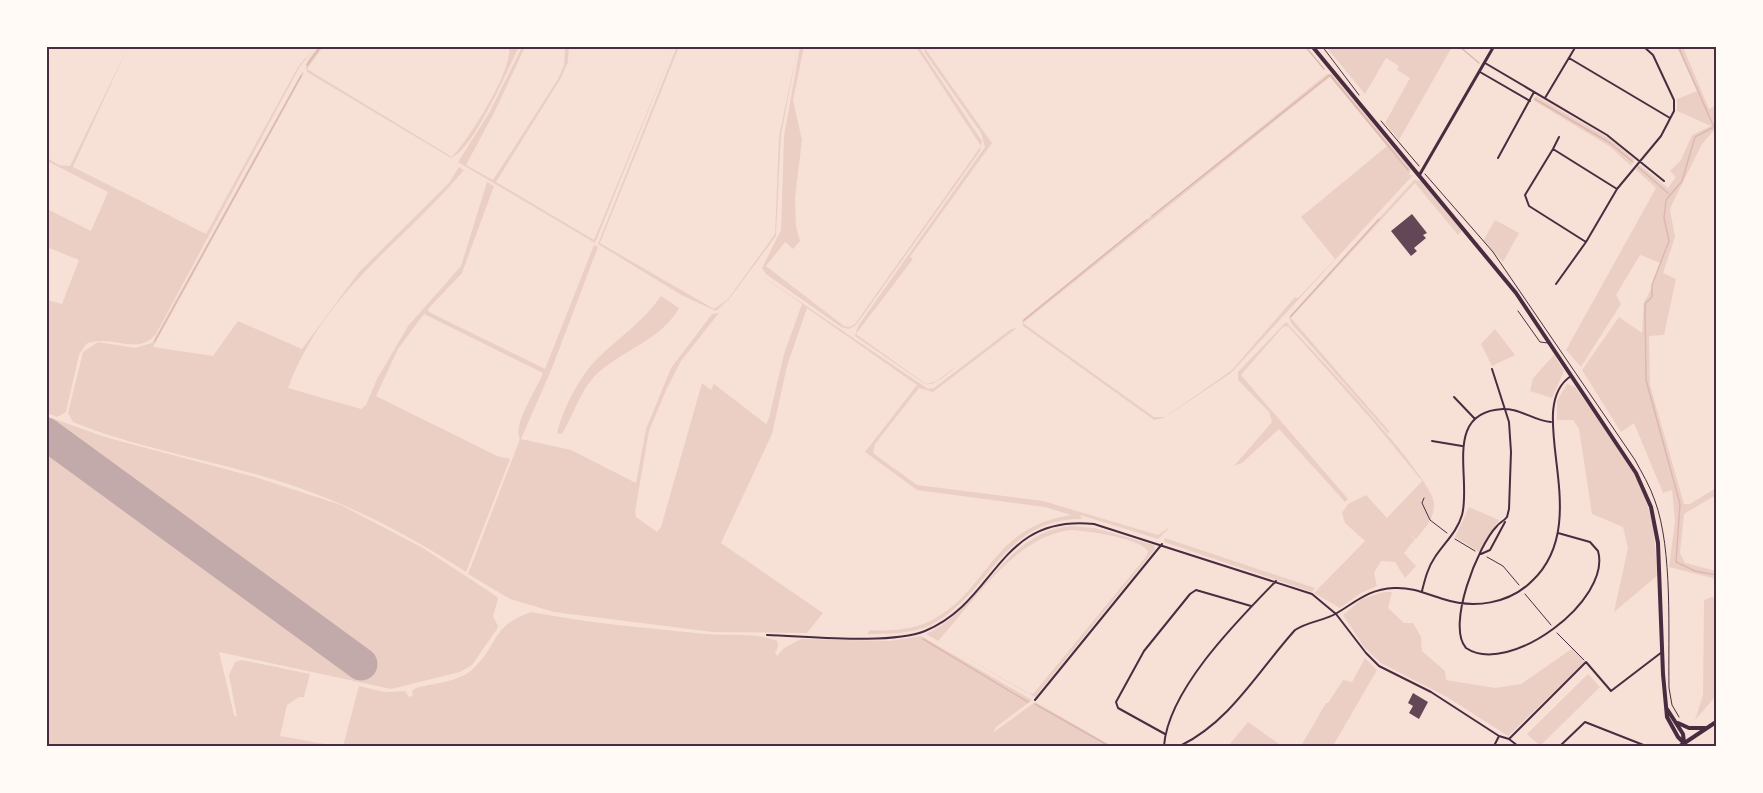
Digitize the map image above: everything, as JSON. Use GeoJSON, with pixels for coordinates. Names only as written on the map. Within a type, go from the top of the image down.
{"type":"FeatureCollection","features":[{"type":"Feature","properties":{"kind":"main road"},"geometry":{"type":"LineString","coordinates":[[1312,46],[1516,292],[1624,453],[1645,492],[1656,529],[1666,708],[1669,722],[1684,743]]}},
{"type":"Feature","properties":{"kind":"main road"},"geometry":{"type":"LineString","coordinates":[[1666,708],[1689,728],[1706,728]]}},
{"type":"Feature","properties":{"kind":"main road"},"geometry":{"type":"LineString","coordinates":[[1678,720],[1684,743]]}},
{"type":"Feature","properties":{"kind":"main road"},"geometry":{"type":"LineString","coordinates":[[1680,747],[1716,722]]}},
{"type":"Feature","properties":{"kind":"street"},"geometry":{"type":"LineString","coordinates":[[1419,174],[1494,46]]}},
{"type":"Feature","properties":{"kind":"street"},"geometry":{"type":"LineString","coordinates":[[1545,99],[1576,46]]}},
{"type":"Feature","properties":{"kind":"street"},"geometry":{"type":"LineString","coordinates":[[1556,284],[1586,242],[1617,189],[1661,136],[1671,119],[1674,100],[1652,53],[1643,46]]}},
{"type":"Feature","properties":{"kind":"street"},"geometry":{"type":"LineString","coordinates":[[1569,58],[1671,119]]}},
{"type":"Feature","properties":{"kind":"street"},"geometry":{"type":"LineString","coordinates":[[1485,63],[1607,135],[1664,181]]}},
{"type":"Feature","properties":{"kind":"street"},"geometry":{"type":"LineString","coordinates":[[1480,72],[1530,100]]}},
{"type":"Feature","properties":{"kind":"street"},"geometry":{"type":"LineString","coordinates":[[1498,158],[1534,92]]}},
{"type":"Feature","properties":{"kind":"street"},"geometry":{"type":"LineString","coordinates":[[1559,137],[1524,195],[1525,201],[1586,242]]}},
{"type":"Feature","properties":{"kind":"street"},"geometry":{"type":"LineString","coordinates":[[1553,149],[1617,189]]}},
{"type":"Feature","properties":{"kind":"street"},"geometry":{"type":"LineString","coordinates":[[1481,554],[1490,550],[1509,509],[1511,470],[1506,409],[1492,369]]}},
{"type":"Feature","properties":{"kind":"street"},"geometry":{"type":"LineString","coordinates":[[1180,747],[1206,731],[1230,711],[1295,630],[1309,621],[1336,614],[1360,596],[1376,590],[1407,588],[1444,600],[1481,605],[1497,602],[1522,590],[1548,562],[1558,533],[1561,501],[1552,422],[1555,397],[1562,384],[1571,375]]}},
{"type":"Feature","properties":{"kind":"street"},"geometry":{"type":"LineString","coordinates":[[1454,397],[1476,420]]}},
{"type":"Feature","properties":{"kind":"street"},"geometry":{"type":"LineString","coordinates":[[1422,591],[1432,561],[1452,537],[1464,504],[1463,446],[1467,431],[1476,420],[1489,412],[1506,409],[1539,422],[1552,422]]}},
{"type":"Feature","properties":{"kind":"street"},"geometry":{"type":"LineString","coordinates":[[1432,441],[1463,446]]}},
{"type":"Feature","properties":{"kind":"street"},"geometry":{"type":"LineString","coordinates":[[1505,520],[1497,525],[1481,554],[1471,575],[1463,603],[1460,638],[1470,651],[1482,653],[1513,650],[1540,639],[1584,599],[1594,581],[1599,563],[1598,551],[1592,543],[1558,533]]}},
{"type":"Feature","properties":{"kind":"street"},"geometry":{"type":"LineString","coordinates":[[767,634],[889,638],[920,633],[941,622],[961,607],[1022,541],[1041,529],[1058,524],[1094,524],[1312,594],[1336,614],[1379,666],[1431,692],[1499,736],[1509,739],[1518,747]]}},
{"type":"Feature","properties":{"kind":"street"},"geometry":{"type":"LineString","coordinates":[[1035,700],[1162,544]]}},
{"type":"Feature","properties":{"kind":"street"},"geometry":{"type":"LineString","coordinates":[[1164,747],[1165,734],[1179,698],[1232,627],[1276,582]]}},
{"type":"Feature","properties":{"kind":"street"},"geometry":{"type":"LineString","coordinates":[[1165,734],[1118,708],[1116,702],[1144,651],[1190,594],[1196,590],[1251,606]]}},
{"type":"Feature","properties":{"kind":"street"},"geometry":{"type":"LineString","coordinates":[[1509,739],[1586,662],[1611,691],[1662,652]]}},
{"type":"Feature","properties":{"kind":"street"},"geometry":{"type":"LineString","coordinates":[[1560,747],[1585,722],[1646,747]]}},
{"type":"Feature","properties":{"kind":"street"},"geometry":{"type":"LineString","coordinates":[[1494,747],[1499,736]]}},
{"type":"Feature","properties":{"kind":"lane"},"geometry":{"type":"LineString","coordinates":[[1518,311],[1539,342],[1544,344],[1549,342]]}},
{"type":"Feature","properties":{"kind":"path"},"geometry":{"type":"LineString","coordinates":[[1424,498],[1422,503],[1426,515],[1452,537],[1503,566],[1551,626]]}},
{"type":"Feature","properties":{"kind":"path"},"geometry":{"type":"LineString","coordinates":[[1666,577],[1670,699],[1678,720]]}},
{"type":"Feature","properties":{"kind":"path"},"geometry":{"type":"LineString","coordinates":[[1557,633],[1582,657]]}},
{"type":"Feature","properties":{"kind":"shaded area"},"geometry":{"type":"Polygon","coordinates":[[[319,46],[323,47],[307,69],[452,157],[479,120],[497,87],[508,58],[509,47],[519,47],[470,140],[460,152],[451,158],[307,72],[306,65],[307,61],[319,46]]]}},
{"type":"Feature","properties":{"kind":"shaded area"},"geometry":{"type":"Polygon","coordinates":[[[677,46],[679,47],[600,243],[714,309],[728,299],[775,234],[779,136],[798,47],[781,135],[776,236],[730,298],[716,311],[683,296],[598,244],[677,46]]]}},
{"type":"Feature","properties":{"kind":"shaded area"},"geometry":{"type":"Polygon","coordinates":[[[128,47],[73,167],[206,234],[298,67],[315,47],[299,68],[156,334],[149,341],[141,344],[95,341],[86,344],[79,355],[66,412],[57,417],[47,413],[47,300],[62,304],[79,260],[47,247],[47,209],[91,231],[108,192],[47,161],[47,158],[59,165],[70,166],[128,47]]]}},
{"type":"Feature","properties":{"kind":"shaded area"},"geometry":{"type":"Polygon","coordinates":[[[522,47],[525,47],[495,111],[466,165],[493,180],[558,79],[564,65],[565,47],[569,47],[568,62],[561,78],[496,182],[594,240],[674,47],[595,243],[458,162],[489,113],[522,47]]]}},
{"type":"Feature","properties":{"kind":"shaded area"},"geometry":{"type":"Polygon","coordinates":[[[800,47],[804,47],[793,100],[802,140],[795,198],[796,227],[800,241],[793,249],[785,242],[766,266],[844,326],[849,327],[855,324],[981,146],[980,151],[856,325],[849,329],[841,327],[766,274],[762,268],[781,230],[784,136],[800,47]]]}},
{"type":"Feature","properties":{"kind":"shaded area"},"geometry":{"type":"Polygon","coordinates":[[[916,47],[919,47],[982,141],[981,146],[916,47]]]}},
{"type":"Feature","properties":{"kind":"shaded area"},"geometry":{"type":"Polygon","coordinates":[[[924,47],[992,143],[910,257],[913,259],[856,334],[925,384],[855,336],[858,326],[985,147],[981,133],[925,53],[924,47]]]}},
{"type":"Feature","properties":{"kind":"shaded area"},"geometry":{"type":"Polygon","coordinates":[[[1326,47],[1452,47],[1399,140],[1385,123],[1410,78],[1397,70],[1399,66],[1386,58],[1365,94],[1326,47]]]}},
{"type":"Feature","properties":{"kind":"shaded area"},"geometry":{"type":"Polygon","coordinates":[[[1677,47],[1683,47],[1709,109],[1716,106],[1716,128],[1702,144],[1670,210],[1675,237],[1663,273],[1676,279],[1664,335],[1649,336],[1650,385],[1684,504],[1690,504],[1716,488],[1716,495],[1684,514],[1680,553],[1685,563],[1716,571],[1716,579],[1669,567],[1675,521],[1672,490],[1663,493],[1634,423],[1621,432],[1582,370],[1619,317],[1642,333],[1644,301],[1661,263],[1640,255],[1616,295],[1621,304],[1581,367],[1566,350],[1656,188],[1635,169],[1640,165],[1668,188],[1676,177],[1670,171],[1681,160],[1692,135],[1711,126],[1677,111],[1677,99],[1697,91],[1677,47]]]}},
{"type":"Feature","properties":{"kind":"shaded area"},"geometry":{"type":"Polygon","coordinates":[[[302,72],[304,73],[153,347],[213,356],[238,321],[302,349],[359,272],[449,183],[459,167],[464,170],[366,270],[322,323],[288,388],[361,409],[366,405],[377,379],[408,326],[461,266],[487,182],[494,186],[462,273],[428,309],[429,312],[545,369],[594,245],[598,247],[552,368],[521,439],[571,450],[636,483],[646,429],[671,368],[712,314],[719,313],[681,361],[649,431],[635,512],[636,517],[657,532],[661,527],[702,383],[711,390],[714,384],[766,424],[769,418],[784,354],[802,304],[755,271],[928,389],[934,388],[1011,329],[1017,328],[933,392],[919,388],[875,444],[873,453],[917,485],[1043,501],[1158,535],[1171,526],[1158,539],[1080,515],[1082,519],[1055,522],[1033,531],[1015,544],[969,595],[952,611],[931,625],[908,632],[867,634],[870,630],[911,628],[934,619],[953,606],[1007,545],[1023,532],[1044,522],[1071,515],[1045,507],[917,490],[865,452],[917,385],[807,308],[787,366],[772,434],[721,543],[823,613],[807,633],[713,632],[554,612],[510,599],[468,574],[520,439],[518,433],[522,416],[543,373],[424,314],[398,349],[376,396],[497,456],[510,459],[466,572],[394,529],[344,505],[292,485],[144,445],[73,422],[68,413],[83,352],[98,342],[135,348],[152,343],[302,72]]]}},
{"type":"Feature","properties":{"kind":"shaded area"},"geometry":{"type":"Polygon","coordinates":[[[1327,74],[1332,74],[1411,169],[1409,175],[1413,175],[1231,373],[1164,418],[1154,420],[1023,326],[1022,321],[1327,74]],[[1330,77],[1023,323],[1154,417],[1165,417],[1232,370],[1295,297],[1298,298],[1335,259],[1301,217],[1387,146],[1330,77]]]}},
{"type":"Feature","properties":{"kind":"shaded area"},"geometry":{"type":"Polygon","coordinates":[[[1536,96],[1610,139],[1634,159],[1631,166],[1609,146],[1533,100],[1536,96]]]}},
{"type":"Feature","properties":{"kind":"shaded area"},"geometry":{"type":"Polygon","coordinates":[[[1414,180],[1421,181],[1462,230],[1458,235],[1415,183],[1291,318],[1390,432],[1388,433],[1291,323],[1289,317],[1414,180]]]}},
{"type":"Feature","properties":{"kind":"shaded area"},"geometry":{"type":"Polygon","coordinates":[[[1495,220],[1519,233],[1503,262],[1483,241],[1495,220]]]}},
{"type":"Feature","properties":{"kind":"shaded area"},"geometry":{"type":"Polygon","coordinates":[[[661,296],[679,308],[672,318],[653,336],[609,364],[593,378],[563,432],[557,433],[572,394],[590,366],[639,322],[661,296]]]}},
{"type":"Feature","properties":{"kind":"shaded area"},"geometry":{"type":"Polygon","coordinates":[[[1286,322],[1393,441],[1414,467],[1428,489],[1434,503],[1431,518],[1416,539],[1404,531],[1415,539],[1404,553],[1416,566],[1405,578],[1395,562],[1381,561],[1374,573],[1377,586],[1361,593],[1340,608],[1314,593],[1365,541],[1345,523],[1342,513],[1348,504],[1366,495],[1387,518],[1422,481],[1371,419],[1288,326],[1283,327],[1241,375],[1348,499],[1345,502],[1279,429],[1242,463],[1234,466],[1272,422],[1269,412],[1238,380],[1238,372],[1286,322]]]}},
{"type":"Feature","properties":{"kind":"shaded area"},"geometry":{"type":"Polygon","coordinates":[[[1495,329],[1515,355],[1492,366],[1481,344],[1495,329]]]}},
{"type":"Feature","properties":{"kind":"shaded area"},"geometry":{"type":"Polygon","coordinates":[[[1554,355],[1564,371],[1552,398],[1530,391],[1533,378],[1554,355]]]}},
{"type":"Feature","properties":{"kind":"shaded area"},"geometry":{"type":"Polygon","coordinates":[[[1567,384],[1575,387],[1623,454],[1639,483],[1651,517],[1657,576],[1614,612],[1628,548],[1623,527],[1592,514],[1579,429],[1573,420],[1557,420],[1557,401],[1567,384]]]}},
{"type":"Feature","properties":{"kind":"shaded area"},"geometry":{"type":"Polygon","coordinates":[[[46,416],[105,437],[255,477],[341,505],[423,548],[496,596],[498,599],[493,616],[498,626],[497,629],[472,665],[460,672],[391,689],[219,652],[234,715],[237,717],[229,675],[235,662],[242,660],[310,674],[304,697],[299,697],[287,705],[280,736],[336,746],[47,746],[46,416]]]}},
{"type":"Feature","properties":{"kind":"shaded area"},"geometry":{"type":"Polygon","coordinates":[[[1469,507],[1499,520],[1479,552],[1455,537],[1469,507]]]}},
{"type":"Feature","properties":{"kind":"shaded area"},"geometry":{"type":"Polygon","coordinates":[[[1071,526],[1095,528],[1154,545],[1155,549],[1035,697],[1027,693],[1033,694],[1146,557],[1148,551],[1143,546],[1113,536],[1090,532],[1072,530],[1052,535],[1032,544],[1014,557],[981,590],[938,641],[926,634],[946,622],[963,607],[1011,556],[1028,542],[1048,531],[1071,526]]]}},
{"type":"Feature","properties":{"kind":"shaded area"},"geometry":{"type":"Polygon","coordinates":[[[1165,538],[1315,588],[1312,592],[1164,542],[1165,538]]]}},
{"type":"Feature","properties":{"kind":"shaded area"},"geometry":{"type":"Polygon","coordinates":[[[1384,592],[1392,592],[1388,608],[1404,623],[1413,623],[1421,637],[1422,651],[1445,671],[1446,680],[1495,688],[1521,684],[1573,648],[1585,662],[1508,736],[1447,697],[1381,663],[1364,647],[1343,615],[1362,599],[1384,592]]]}},
{"type":"Feature","properties":{"kind":"shaded area"},"geometry":{"type":"Polygon","coordinates":[[[1716,598],[1716,696],[1695,720],[1703,695],[1704,600],[1716,598]]]}},
{"type":"Feature","properties":{"kind":"shaded area"},"geometry":{"type":"Polygon","coordinates":[[[531,612],[705,634],[760,636],[777,641],[778,647],[775,653],[777,656],[784,648],[801,639],[890,641],[921,636],[1032,700],[996,727],[994,732],[1035,702],[1112,746],[343,746],[359,686],[385,692],[405,691],[409,697],[413,695],[412,691],[416,688],[461,677],[481,660],[509,623],[531,612]]]}},
{"type":"Feature","properties":{"kind":"shaded area"},"geometry":{"type":"Polygon","coordinates":[[[1365,658],[1377,670],[1333,746],[1301,746],[1326,703],[1343,680],[1352,682],[1365,658]]]}},
{"type":"Feature","properties":{"kind":"shaded area"},"geometry":{"type":"Polygon","coordinates":[[[1588,674],[1600,687],[1540,746],[1527,734],[1588,674]]]}},
{"type":"Feature","properties":{"kind":"shaded area"},"geometry":{"type":"Polygon","coordinates":[[[1248,722],[1282,746],[1228,746],[1248,722]]]}},
{"type":"Feature","properties":{"kind":"building"},"geometry":{"type":"Polygon","coordinates":[[[1412,214],[1427,233],[1423,235],[1426,238],[1414,248],[1417,251],[1411,256],[1391,231],[1412,214]]]}},
{"type":"Feature","properties":{"kind":"building"},"geometry":{"type":"Polygon","coordinates":[[[1413,693],[1428,702],[1419,719],[1409,713],[1413,706],[1408,703],[1413,693]]]}},
{"type":"Feature","properties":{"kind":"waterway"},"geometry":{"type":"LineString","coordinates":[[307,65],[321,46]]}},
{"type":"Feature","properties":{"kind":"waterway"},"geometry":{"type":"LineString","coordinates":[[1305,46],[1324,69]]}},
{"type":"Feature","properties":{"kind":"waterway"},"geometry":{"type":"LineString","coordinates":[[1459,46],[1479,63]]}},
{"type":"Feature","properties":{"kind":"waterway"},"geometry":{"type":"LineString","coordinates":[[1678,46],[1714,127],[1695,137],[1682,181],[1666,200],[1664,218],[1669,241],[1652,285],[1652,297],[1645,304],[1646,380],[1680,504],[1676,562],[1695,571],[1716,575]]}},
{"type":"Feature","properties":{"kind":"waterway"},"geometry":{"type":"LineString","coordinates":[[1152,216],[1330,75],[1408,170]]}},
{"type":"Feature","properties":{"kind":"waterway"},"geometry":{"type":"LineString","coordinates":[[155,341],[301,76]]}},
{"type":"Feature","properties":{"kind":"waterway"},"geometry":{"type":"LineString","coordinates":[[1535,99],[1610,143],[1633,162]]}},
{"type":"Feature","properties":{"kind":"waterway"},"geometry":{"type":"LineString","coordinates":[[1638,167],[1668,193]]}},
{"type":"Feature","properties":{"kind":"waterway"},"geometry":{"type":"LineString","coordinates":[[1291,316],[1379,219]]}},
{"type":"Feature","properties":{"kind":"waterway"},"geometry":{"type":"LineString","coordinates":[[1024,320],[1147,220]]}},
{"type":"Feature","properties":{"kind":"waterway"},"geometry":{"type":"LineString","coordinates":[[923,639],[1028,702]]}},
{"type":"Feature","properties":{"kind":"waterway"},"geometry":{"type":"LineString","coordinates":[[1035,704],[1109,746]]}},
{"type":"Feature","properties":{"kind":"runway"},"geometry":{"type":"LineString","coordinates":[[46,434],[361,664]]}}]}
